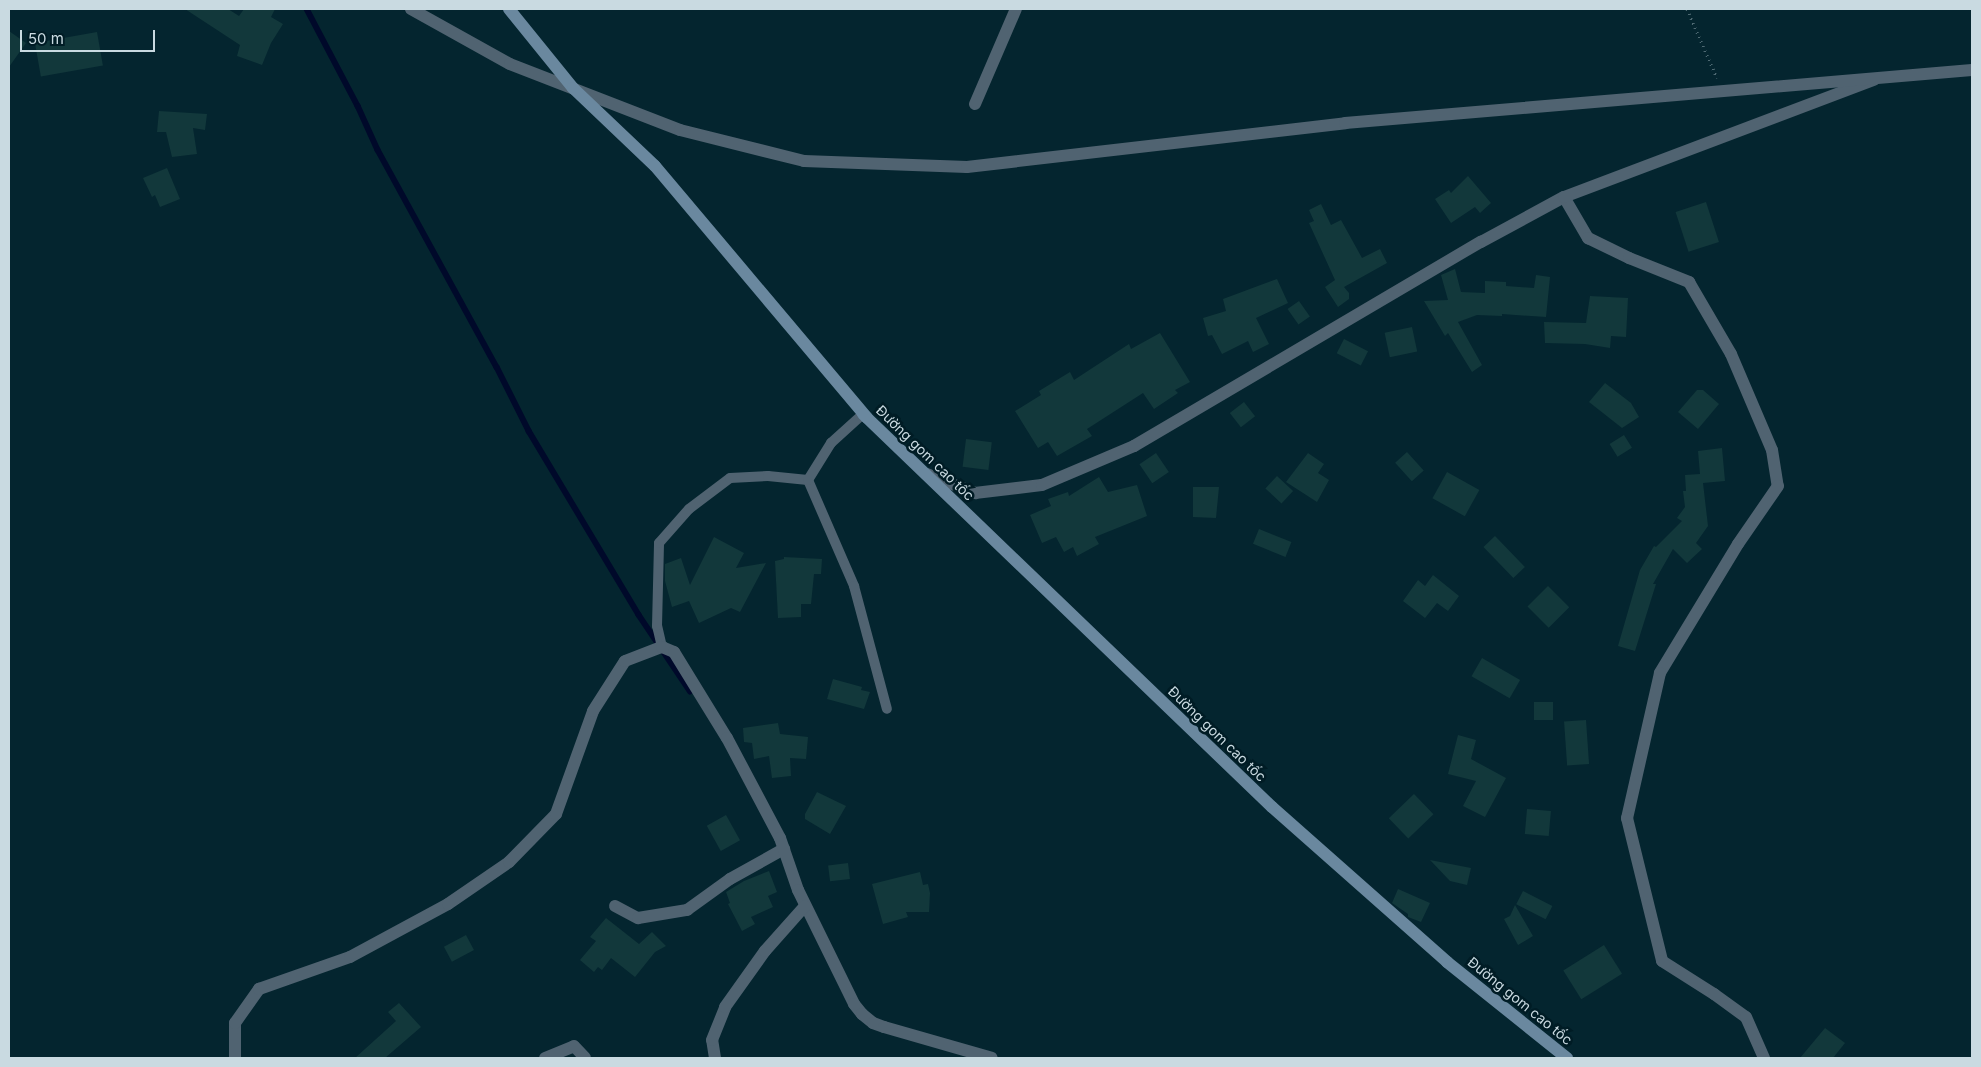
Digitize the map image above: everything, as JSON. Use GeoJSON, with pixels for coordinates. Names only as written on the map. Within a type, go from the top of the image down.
{"type":"FeatureCollection","features":[{"type":"Feature","properties":{"kind":"main road"},"geometry":{"type":"LineString","coordinates":[[509,9],[573,88],[655,166],[862,414],[927,474]]}},
{"type":"Feature","properties":{"kind":"main road","name":"Đường gom cao tốc"},"geometry":{"type":"LineString","coordinates":[[862,414],[1272,807],[1447,962],[1568,1058]]}},
{"type":"Feature","properties":{"kind":"street"},"geometry":{"type":"LineString","coordinates":[[411,9],[510,64],[680,130],[804,161],[967,167],[1345,123],[1883,76],[1972,70]]}},
{"type":"Feature","properties":{"kind":"street"},"geometry":{"type":"LineString","coordinates":[[975,104],[1016,9]]}},
{"type":"Feature","properties":{"kind":"street"},"geometry":{"type":"LineString","coordinates":[[927,474],[975,493],[1042,485],[1134,446],[1482,242],[1564,197],[1883,76]]}},
{"type":"Feature","properties":{"kind":"street"},"geometry":{"type":"LineString","coordinates":[[1564,197],[1588,238],[1629,258],[1689,282],[1731,354],[1772,450],[1778,486],[1738,544],[1660,673],[1627,818],[1662,961],[1746,1017],[1764,1058]]}},
{"type":"Feature","properties":{"kind":"street"},"geometry":{"type":"LineString","coordinates":[[235,1058],[235,1023],[259,989],[350,957],[448,904],[509,862],[556,814],[593,711],[625,661],[662,647],[674,652],[727,738],[784,849],[805,906],[854,1004],[872,1023],[992,1058]]}},
{"type":"Feature","properties":{"kind":"street"},"geometry":{"type":"LineString","coordinates":[[615,906],[638,918],[686,910],[730,879],[784,849]]}},
{"type":"Feature","properties":{"kind":"street"},"geometry":{"type":"LineString","coordinates":[[715,1058],[712,1040],[725,1007],[765,951],[805,906]]}},
{"type":"Feature","properties":{"kind":"street"},"geometry":{"type":"LineString","coordinates":[[545,1058],[574,1046],[585,1058]]}},
{"type":"Feature","properties":{"kind":"lane"},"geometry":{"type":"LineString","coordinates":[[808,480],[831,443],[862,414]]}},
{"type":"Feature","properties":{"kind":"lane"},"geometry":{"type":"LineString","coordinates":[[662,647],[657,626],[659,543],[688,509],[730,478],[768,476],[808,480]]}},
{"type":"Feature","properties":{"kind":"lane"},"geometry":{"type":"LineString","coordinates":[[808,480],[854,586],[887,709]]}},
{"type":"Feature","properties":{"kind":"path"},"geometry":{"type":"LineString","coordinates":[[1687,9],[1722,90]]}},
{"type":"Feature","properties":{"kind":"building"},"geometry":{"type":"Polygon","coordinates":[[[185,9],[228,9],[239,16],[244,9],[275,9],[271,17],[283,24],[271,43],[262,65],[237,56],[240,45],[185,9]]]}},
{"type":"Feature","properties":{"kind":"building"},"geometry":{"type":"Polygon","coordinates":[[[9,31],[26,43],[9,67],[9,31]]]}},
{"type":"Feature","properties":{"kind":"building"},"geometry":{"type":"Polygon","coordinates":[[[97,32],[103,65],[41,76],[35,43],[97,32]]]}},
{"type":"Feature","properties":{"kind":"building"},"geometry":{"type":"Polygon","coordinates":[[[159,111],[207,114],[205,130],[193,128],[197,154],[172,157],[166,132],[157,132],[159,111]]]}},
{"type":"Feature","properties":{"kind":"building"},"geometry":{"type":"Polygon","coordinates":[[[167,168],[180,199],[160,207],[155,195],[152,197],[143,178],[167,168]]]}},
{"type":"Feature","properties":{"kind":"building"},"geometry":{"type":"Polygon","coordinates":[[[1468,176],[1491,203],[1480,213],[1475,207],[1451,223],[1435,199],[1449,190],[1451,193],[1468,176]]]}},
{"type":"Feature","properties":{"kind":"building"},"geometry":{"type":"Polygon","coordinates":[[[1706,202],[1719,242],[1689,252],[1676,212],[1706,202]]]}},
{"type":"Feature","properties":{"kind":"building"},"geometry":{"type":"Polygon","coordinates":[[[1321,204],[1331,225],[1341,220],[1362,258],[1380,249],[1387,263],[1344,287],[1349,293],[1349,299],[1338,307],[1325,287],[1335,280],[1309,223],[1314,221],[1309,210],[1321,204]]]}},
{"type":"Feature","properties":{"kind":"building"},"geometry":{"type":"Polygon","coordinates":[[[1455,269],[1461,292],[1485,293],[1485,281],[1506,282],[1506,286],[1534,288],[1536,275],[1550,277],[1546,317],[1502,314],[1502,316],[1477,315],[1458,322],[1482,365],[1472,372],[1448,333],[1445,336],[1424,301],[1448,300],[1441,275],[1455,269]]]}},
{"type":"Feature","properties":{"kind":"building"},"geometry":{"type":"Polygon","coordinates":[[[1277,279],[1288,303],[1256,318],[1269,344],[1253,352],[1248,341],[1222,354],[1212,335],[1208,336],[1203,318],[1226,311],[1223,299],[1277,279]]]}},
{"type":"Feature","properties":{"kind":"building"},"geometry":{"type":"Polygon","coordinates":[[[1590,296],[1628,298],[1626,337],[1611,336],[1610,348],[1585,344],[1545,343],[1544,322],[1586,323],[1590,296]]]}},
{"type":"Feature","properties":{"kind":"building"},"geometry":{"type":"Polygon","coordinates":[[[1299,301],[1310,317],[1298,325],[1288,309],[1299,301]]]}},
{"type":"Feature","properties":{"kind":"building"},"geometry":{"type":"Polygon","coordinates":[[[1412,327],[1417,351],[1390,357],[1385,333],[1412,327]]]}},
{"type":"Feature","properties":{"kind":"building"},"geometry":{"type":"Polygon","coordinates":[[[1160,333],[1190,382],[1175,390],[1178,393],[1154,409],[1143,393],[1087,429],[1092,436],[1057,456],[1048,442],[1038,448],[1015,411],[1041,395],[1039,391],[1070,372],[1074,380],[1129,344],[1131,349],[1160,333]]]}},
{"type":"Feature","properties":{"kind":"building"},"geometry":{"type":"Polygon","coordinates":[[[1344,339],[1368,351],[1361,366],[1337,353],[1344,339]]]}},
{"type":"Feature","properties":{"kind":"building"},"geometry":{"type":"Polygon","coordinates":[[[1605,383],[1631,403],[1639,417],[1622,428],[1589,402],[1605,383]]]}},
{"type":"Feature","properties":{"kind":"building"},"geometry":{"type":"Polygon","coordinates":[[[1697,390],[1703,390],[1719,404],[1698,429],[1678,412],[1697,390]]]}},
{"type":"Feature","properties":{"kind":"building"},"geometry":{"type":"Polygon","coordinates":[[[1244,402],[1255,416],[1241,427],[1230,413],[1244,402]]]}},
{"type":"Feature","properties":{"kind":"building"},"geometry":{"type":"Polygon","coordinates":[[[1624,435],[1632,448],[1618,457],[1610,444],[1624,435]]]}},
{"type":"Feature","properties":{"kind":"building"},"geometry":{"type":"Polygon","coordinates":[[[966,439],[992,442],[988,470],[963,467],[966,439]]]}},
{"type":"Feature","properties":{"kind":"building"},"geometry":{"type":"Polygon","coordinates":[[[1722,448],[1725,481],[1703,483],[1708,526],[1696,543],[1702,549],[1687,563],[1673,549],[1653,584],[1656,584],[1635,651],[1618,646],[1640,570],[1654,546],[1656,547],[1682,521],[1677,518],[1685,507],[1683,491],[1686,491],[1685,475],[1700,474],[1698,451],[1722,448]]]}},
{"type":"Feature","properties":{"kind":"building"},"geometry":{"type":"Polygon","coordinates":[[[1407,452],[1424,471],[1412,481],[1395,463],[1407,452]]]}},
{"type":"Feature","properties":{"kind":"building"},"geometry":{"type":"Polygon","coordinates":[[[1156,453],[1169,472],[1152,483],[1139,464],[1156,453]]]}},
{"type":"Feature","properties":{"kind":"building"},"geometry":{"type":"Polygon","coordinates":[[[1308,453],[1324,464],[1318,473],[1329,480],[1317,502],[1286,482],[1308,453]]]}},
{"type":"Feature","properties":{"kind":"building"},"geometry":{"type":"Polygon","coordinates":[[[1447,472],[1479,490],[1465,516],[1432,498],[1447,472]]]}},
{"type":"Feature","properties":{"kind":"building"},"geometry":{"type":"Polygon","coordinates":[[[1277,476],[1293,491],[1281,503],[1265,488],[1277,476]]]}},
{"type":"Feature","properties":{"kind":"building"},"geometry":{"type":"Polygon","coordinates":[[[1099,477],[1108,492],[1137,485],[1147,516],[1095,537],[1099,544],[1077,556],[1073,547],[1064,552],[1056,537],[1042,543],[1030,515],[1051,506],[1048,499],[1068,492],[1069,496],[1099,477]]]}},
{"type":"Feature","properties":{"kind":"building"},"geometry":{"type":"Polygon","coordinates":[[[1193,487],[1219,487],[1216,518],[1193,517],[1193,487]]]}},
{"type":"Feature","properties":{"kind":"building"},"geometry":{"type":"Polygon","coordinates":[[[1259,529],[1291,542],[1285,557],[1253,544],[1259,529]]]}},
{"type":"Feature","properties":{"kind":"building"},"geometry":{"type":"Polygon","coordinates":[[[1495,536],[1525,567],[1513,578],[1483,547],[1495,536]]]}},
{"type":"Feature","properties":{"kind":"building"},"geometry":{"type":"Polygon","coordinates":[[[714,537],[744,553],[736,568],[766,563],[740,612],[731,608],[699,623],[689,601],[672,607],[665,581],[665,564],[681,558],[690,585],[714,537]]]}},
{"type":"Feature","properties":{"kind":"building"},"geometry":{"type":"Polygon","coordinates":[[[784,557],[822,559],[821,574],[814,574],[811,604],[801,604],[801,617],[778,618],[775,561],[784,559],[784,557]]]}},
{"type":"Feature","properties":{"kind":"building"},"geometry":{"type":"Polygon","coordinates":[[[1433,575],[1459,596],[1448,611],[1437,603],[1425,618],[1403,601],[1418,580],[1425,586],[1433,575]]]}},
{"type":"Feature","properties":{"kind":"building"},"geometry":{"type":"Polygon","coordinates":[[[1548,586],[1569,607],[1549,628],[1527,607],[1548,586]]]}},
{"type":"Feature","properties":{"kind":"building"},"geometry":{"type":"Polygon","coordinates":[[[1482,658],[1520,680],[1510,698],[1472,676],[1482,658]]]}},
{"type":"Feature","properties":{"kind":"building"},"geometry":{"type":"Polygon","coordinates":[[[833,679],[862,687],[861,690],[870,692],[864,709],[827,699],[833,679]]]}},
{"type":"Feature","properties":{"kind":"building"},"geometry":{"type":"Polygon","coordinates":[[[1534,702],[1553,702],[1553,720],[1534,720],[1534,702]]]}},
{"type":"Feature","properties":{"kind":"building"},"geometry":{"type":"Polygon","coordinates":[[[1586,720],[1589,764],[1567,765],[1564,722],[1586,720]]]}},
{"type":"Feature","properties":{"kind":"building"},"geometry":{"type":"Polygon","coordinates":[[[778,723],[780,734],[808,737],[806,759],[790,758],[791,776],[772,778],[769,756],[754,759],[752,743],[744,742],[743,728],[778,723]]]}},
{"type":"Feature","properties":{"kind":"building"},"geometry":{"type":"Polygon","coordinates":[[[1458,735],[1476,740],[1471,759],[1506,778],[1485,817],[1463,806],[1476,781],[1448,774],[1458,735]]]}},
{"type":"Feature","properties":{"kind":"building"},"geometry":{"type":"Polygon","coordinates":[[[817,792],[846,806],[830,834],[805,819],[805,814],[817,792]]]}},
{"type":"Feature","properties":{"kind":"building"},"geometry":{"type":"Polygon","coordinates":[[[1414,794],[1433,814],[1408,838],[1389,818],[1414,794]]]}},
{"type":"Feature","properties":{"kind":"building"},"geometry":{"type":"Polygon","coordinates":[[[1527,809],[1551,811],[1549,836],[1525,834],[1527,809]]]}},
{"type":"Feature","properties":{"kind":"building"},"geometry":{"type":"Polygon","coordinates":[[[726,815],[740,840],[721,851],[707,826],[726,815]]]}},
{"type":"Feature","properties":{"kind":"building"},"geometry":{"type":"Polygon","coordinates":[[[1430,860],[1471,868],[1467,885],[1450,881],[1430,860]]]}},
{"type":"Feature","properties":{"kind":"building"},"geometry":{"type":"Polygon","coordinates":[[[848,863],[850,879],[830,881],[828,865],[848,863]]]}},
{"type":"Feature","properties":{"kind":"building"},"geometry":{"type":"Polygon","coordinates":[[[769,871],[777,892],[768,896],[773,907],[751,917],[755,924],[742,931],[728,904],[730,903],[726,892],[744,881],[769,871]]]}},
{"type":"Feature","properties":{"kind":"building"},"geometry":{"type":"Polygon","coordinates":[[[920,872],[923,885],[928,884],[930,893],[929,912],[906,912],[908,917],[883,924],[872,884],[920,872]]]}},
{"type":"Feature","properties":{"kind":"building"},"geometry":{"type":"Polygon","coordinates":[[[1398,889],[1430,903],[1421,922],[1408,917],[1408,914],[1392,903],[1398,889]]]}},
{"type":"Feature","properties":{"kind":"building"},"geometry":{"type":"Polygon","coordinates":[[[1523,891],[1552,906],[1546,919],[1516,904],[1523,891]]]}},
{"type":"Feature","properties":{"kind":"building"},"geometry":{"type":"Polygon","coordinates":[[[1515,905],[1533,936],[1518,945],[1504,919],[1510,916],[1515,905]]]}},
{"type":"Feature","properties":{"kind":"building"},"geometry":{"type":"Polygon","coordinates":[[[606,918],[639,944],[652,932],[666,946],[655,952],[635,977],[611,958],[602,970],[598,967],[594,972],[580,960],[596,941],[590,937],[606,918]]]}},
{"type":"Feature","properties":{"kind":"building"},"geometry":{"type":"Polygon","coordinates":[[[466,935],[474,950],[452,962],[444,947],[466,935]]]}},
{"type":"Feature","properties":{"kind":"building"},"geometry":{"type":"Polygon","coordinates":[[[1604,945],[1622,974],[1581,999],[1563,970],[1604,945]]]}},
{"type":"Feature","properties":{"kind":"building"},"geometry":{"type":"Polygon","coordinates":[[[399,1003],[421,1027],[385,1058],[355,1058],[396,1021],[388,1012],[399,1003]]]}},
{"type":"Feature","properties":{"kind":"building"},"geometry":{"type":"Polygon","coordinates":[[[1825,1028],[1845,1043],[1833,1058],[1800,1058],[1825,1028]]]}},
{"type":"Feature","properties":{"kind":"waterway"},"geometry":{"type":"LineString","coordinates":[[307,9],[358,106],[378,150],[497,367],[529,431],[639,615],[690,691]]}}]}
